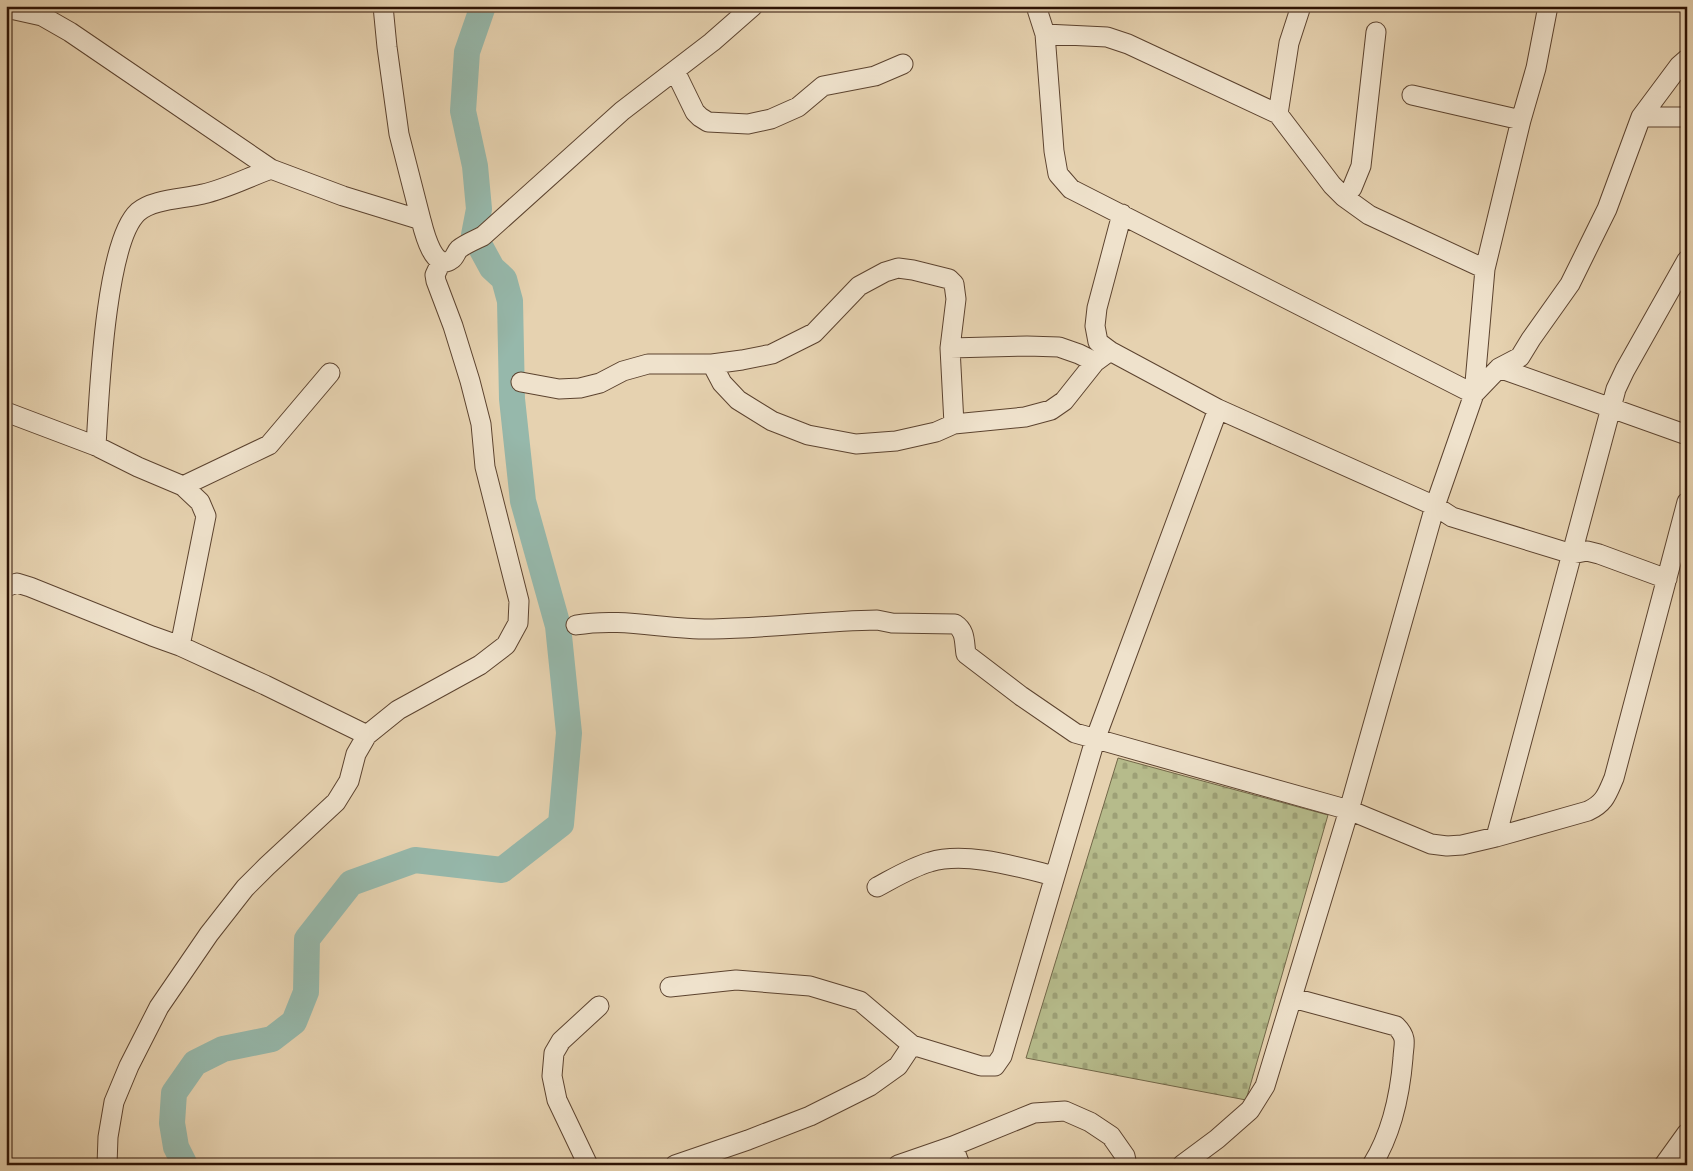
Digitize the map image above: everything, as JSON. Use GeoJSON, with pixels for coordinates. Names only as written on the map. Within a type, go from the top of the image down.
{"type":"FeatureCollection","features":[{"type":"Feature","properties":{"kind":"street"},"geometry":{"type":"LineString","coordinates":[[383,6],[399,134],[421,220],[434,256],[441,262]]}},
{"type":"Feature","properties":{"kind":"street"},"geometry":{"type":"LineString","coordinates":[[107,1165],[108,1137],[114,1102],[129,1066],[159,1006],[209,934],[245,888],[336,802],[349,781],[356,754],[366,735],[398,710],[486,660],[506,646],[518,623],[519,601],[484,467],[481,424],[453,326],[436,281],[435,275],[441,262],[452,259],[459,250],[476,240],[622,111],[754,6]]}},
{"type":"Feature","properties":{"kind":"street"},"geometry":{"type":"LineString","coordinates":[[1036,6],[1045,34],[1054,151],[1058,174],[1071,189],[1474,394]]}},
{"type":"Feature","properties":{"kind":"street"},"geometry":{"type":"LineString","coordinates":[[1278,114],[1289,43],[1301,6]]}},
{"type":"Feature","properties":{"kind":"street"},"geometry":{"type":"LineString","coordinates":[[1182,1165],[1217,1139],[1250,1110],[1265,1086],[1293,998],[1349,810],[1435,506],[1474,394],[1485,269],[1521,120],[1536,68],[1548,6]]}},
{"type":"Feature","properties":{"kind":"street"},"geometry":{"type":"LineString","coordinates":[[6,8],[42,16],[70,32],[271,169],[343,196],[421,220]]}},
{"type":"Feature","properties":{"kind":"street"},"geometry":{"type":"LineString","coordinates":[[1344,197],[1352,188],[1361,166],[1376,32]]}},
{"type":"Feature","properties":{"kind":"street"},"geometry":{"type":"LineString","coordinates":[[1045,34],[1108,37],[1128,44],[1278,114],[1332,185],[1344,197],[1369,215],[1485,269]]}},
{"type":"Feature","properties":{"kind":"street"},"geometry":{"type":"LineString","coordinates":[[1474,394],[1499,368],[1520,357],[1570,284],[1607,209],[1641,117],[1679,66],[1687,59]]}},
{"type":"Feature","properties":{"kind":"street"},"geometry":{"type":"LineString","coordinates":[[675,70],[695,112],[700,118],[708,122],[748,124],[771,119],[798,107],[823,86],[875,76],[903,64]]}},
{"type":"Feature","properties":{"kind":"street"},"geometry":{"type":"LineString","coordinates":[[1412,95],[1521,120]]}},
{"type":"Feature","properties":{"kind":"street"},"geometry":{"type":"LineString","coordinates":[[1641,117],[1687,117]]}},
{"type":"Feature","properties":{"kind":"street"},"geometry":{"type":"LineString","coordinates":[[96,446],[106,321],[117,256],[127,226],[138,212],[153,204],[204,194],[271,169]]}},
{"type":"Feature","properties":{"kind":"street"},"geometry":{"type":"LineString","coordinates":[[1122,214],[1097,308],[1095,326],[1098,342],[1110,351],[1218,409],[1435,506],[1452,517],[1572,554],[1587,551],[1599,554],[1667,579]]}},
{"type":"Feature","properties":{"kind":"street"},"geometry":{"type":"LineString","coordinates":[[1496,837],[1616,389],[1687,260]]}},
{"type":"Feature","properties":{"kind":"street"},"geometry":{"type":"LineString","coordinates":[[521,382],[559,389],[580,388],[600,383],[623,372],[648,364],[712,364],[772,354],[814,334],[860,286],[884,272],[898,268],[949,279],[954,284],[956,299],[950,348],[954,424]]}},
{"type":"Feature","properties":{"kind":"street"},"geometry":{"type":"LineString","coordinates":[[950,348],[1058,347],[1095,362]]}},
{"type":"Feature","properties":{"kind":"street"},"geometry":{"type":"LineString","coordinates":[[712,364],[722,382],[738,400],[772,421],[808,435],[856,444],[896,441],[936,432],[954,424],[1025,417],[1051,410],[1064,401],[1074,386],[1095,362],[1110,351]]}},
{"type":"Feature","properties":{"kind":"street"},"geometry":{"type":"LineString","coordinates":[[1499,368],[1687,435]]}},
{"type":"Feature","properties":{"kind":"street"},"geometry":{"type":"LineString","coordinates":[[183,486],[269,445],[330,373]]}},
{"type":"Feature","properties":{"kind":"street"},"geometry":{"type":"LineString","coordinates":[[670,987],[736,980],[810,986],[860,1002],[912,1045],[981,1066],[995,1066],[1002,1056],[1095,740],[1218,409]]}},
{"type":"Feature","properties":{"kind":"street"},"geometry":{"type":"LineString","coordinates":[[6,412],[96,446],[138,467],[183,486],[200,502],[206,516],[180,646]]}},
{"type":"Feature","properties":{"kind":"street"},"geometry":{"type":"LineString","coordinates":[[576,625],[593,622],[622,622],[661,627],[712,629],[858,620],[955,624],[961,627],[966,654],[1021,696],[1076,733],[1095,740],[1349,810],[1431,844],[1454,846],[1496,837],[1588,811],[1598,806],[1605,798],[1614,778],[1687,502]]}},
{"type":"Feature","properties":{"kind":"street"},"geometry":{"type":"LineString","coordinates":[[6,587],[17,583],[30,587],[180,646],[265,685],[366,735]]}},
{"type":"Feature","properties":{"kind":"street"},"geometry":{"type":"LineString","coordinates":[[877,887],[929,862],[949,858],[968,858],[1055,876]]}},
{"type":"Feature","properties":{"kind":"street"},"geometry":{"type":"LineString","coordinates":[[1293,998],[1396,1026],[1402,1033],[1404,1040],[1402,1067],[1395,1108],[1389,1132],[1380,1153],[1372,1165]]}},
{"type":"Feature","properties":{"kind":"street"},"geometry":{"type":"LineString","coordinates":[[585,1164],[557,1100],[552,1076],[554,1053],[561,1041],[599,1006]]}},
{"type":"Feature","properties":{"kind":"street"},"geometry":{"type":"LineString","coordinates":[[675,1165],[810,1116],[870,1086],[898,1066],[912,1045]]}},
{"type":"Feature","properties":{"kind":"street"},"geometry":{"type":"LineString","coordinates":[[898,1165],[953,1146],[1034,1113],[1065,1111],[1090,1122],[1111,1136],[1125,1156],[1127,1165]]}},
{"type":"Feature","properties":{"kind":"street"},"geometry":{"type":"LineString","coordinates":[[1664,1165],[1687,1133]]}},
{"type":"Feature","properties":{"kind":"street"},"geometry":{"type":"LineString","coordinates":[[953,1146],[960,1165]]}},
{"type":"Feature","properties":{"kind":"green space"},"geometry":{"type":"Polygon","coordinates":[[[1118,758],[1328,815],[1246,1100],[1026,1058],[1118,758]]]}},
{"type":"Feature","properties":{"kind":"waterway"},"geometry":{"type":"LineString","coordinates":[[185,1165],[176,1147],[172,1123],[174,1093],[195,1063],[223,1049],[272,1039],[294,1022],[306,992],[307,939],[351,883],[415,860],[502,870],[561,824],[569,733],[558,626],[523,501],[512,399],[510,301],[504,279],[492,268],[474,235],[479,209],[475,166],[463,111],[467,52],[483,6]]}}]}
